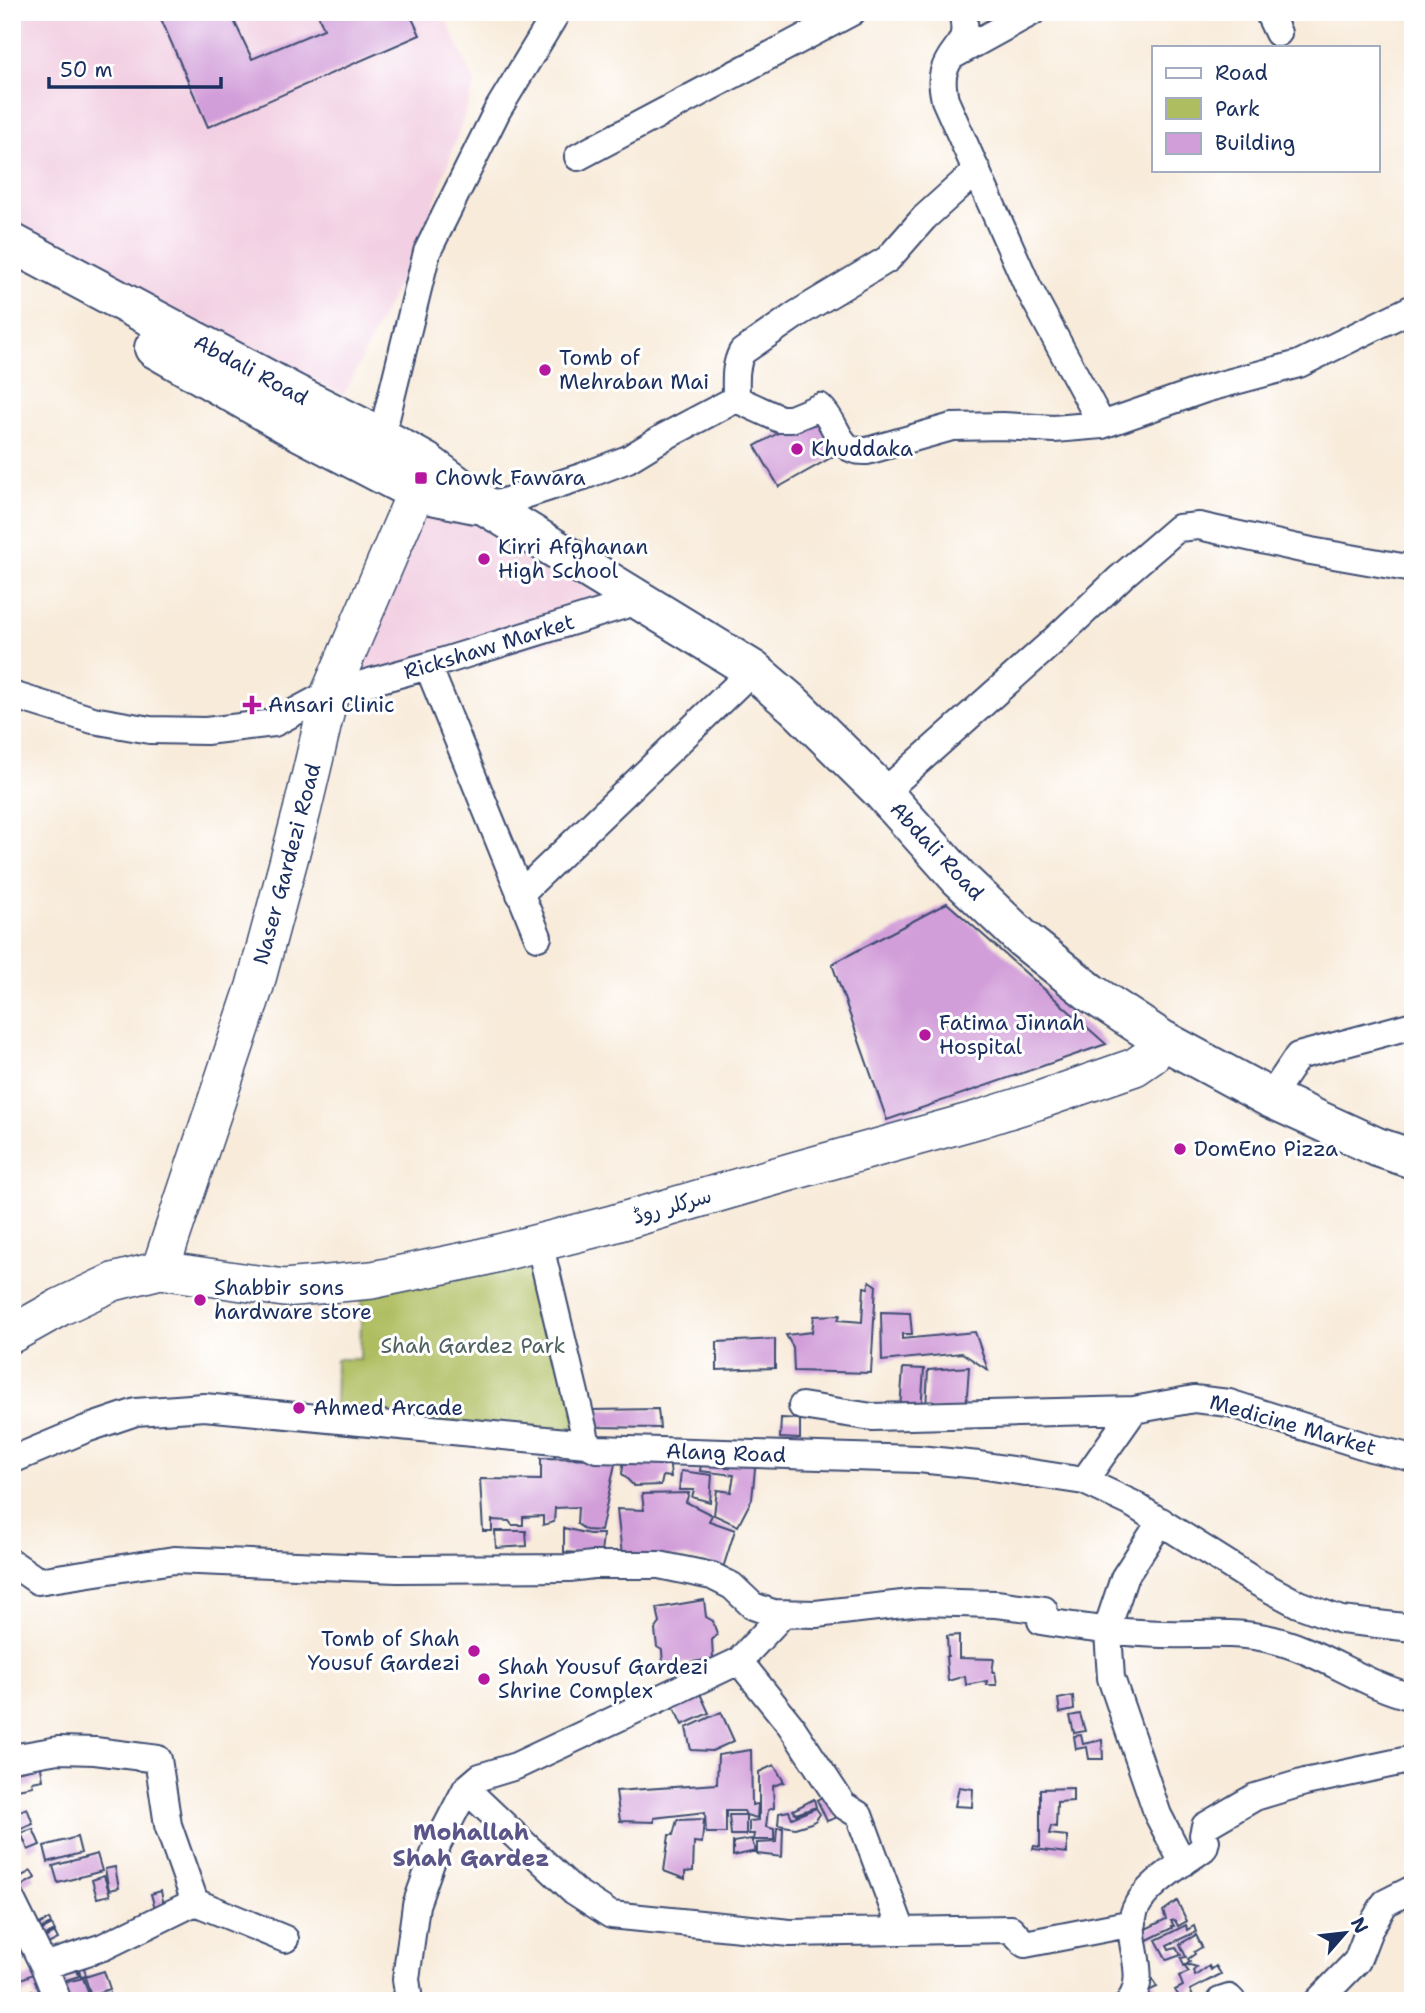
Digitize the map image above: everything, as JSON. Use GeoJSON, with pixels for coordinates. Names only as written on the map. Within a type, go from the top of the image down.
{"type":"FeatureCollection","features":[{"type":"Feature","properties":{"kind":"main road","name":"Abdali Road"},"geometry":{"type":"LineString","coordinates":[[12,243],[295,394],[377,454],[486,506],[753,670],[795,706],[883,793],[959,878],[1022,938],[1091,993],[1161,1039],[1270,1098],[1377,1147],[1413,1159]]}},
{"type":"Feature","properties":{"kind":"main road","name":"Abdali Road"},"geometry":{"type":"LineString","coordinates":[[12,267],[297,430],[377,454]]}},
{"type":"Feature","properties":{"kind":"main road","name":"Naser Gardezi Road"},"geometry":{"type":"LineString","coordinates":[[160,1270],[255,986],[302,811],[330,693],[421,477]]}},
{"type":"Feature","properties":{"kind":"main road","name":"سرکلر روڈ"},"geometry":{"type":"LineString","coordinates":[[160,1270],[284,1288],[372,1280],[479,1258],[609,1225],[1037,1101],[1135,1067],[1151,1056],[1161,1039]]}},
{"type":"Feature","properties":{"kind":"main road"},"geometry":{"type":"LineString","coordinates":[[12,1334],[113,1282],[160,1270]]}},
{"type":"Feature","properties":{"kind":"street"},"geometry":{"type":"LineString","coordinates":[[377,454],[427,252],[497,111],[556,12]]}},
{"type":"Feature","properties":{"kind":"street"},"geometry":{"type":"LineString","coordinates":[[578,157],[852,12]]}},
{"type":"Feature","properties":{"kind":"street"},"geometry":{"type":"LineString","coordinates":[[962,12],[965,31],[960,46],[950,57],[944,72],[942,85],[945,100],[1028,287],[1102,425]]}},
{"type":"Feature","properties":{"kind":"street"},"geometry":{"type":"LineString","coordinates":[[950,57],[1032,12]]}},
{"type":"Feature","properties":{"kind":"street"},"geometry":{"type":"LineString","coordinates":[[736,398],[735,372],[742,352],[797,314],[888,259],[924,218],[977,170]]}},
{"type":"Feature","properties":{"kind":"street"},"geometry":{"type":"LineString","coordinates":[[736,398],[780,419],[791,419],[820,407],[827,414],[844,445],[859,452],[952,428],[1003,426],[1054,429],[1102,425],[1205,389],[1299,364],[1392,320],[1413,307]]}},
{"type":"Feature","properties":{"kind":"street"},"geometry":{"type":"LineString","coordinates":[[486,506],[584,476],[628,459],[736,398]]}},
{"type":"Feature","properties":{"kind":"street"},"geometry":{"type":"LineString","coordinates":[[883,793],[1178,528],[1199,526],[1311,551],[1413,569]]}},
{"type":"Feature","properties":{"kind":"street","name":"Rickshaw Market"},"geometry":{"type":"LineString","coordinates":[[12,695],[93,720],[150,730],[206,732],[274,723],[330,693],[428,666],[641,600]]}},
{"type":"Feature","properties":{"kind":"street"},"geometry":{"type":"LineString","coordinates":[[428,666],[538,937]]}},
{"type":"Feature","properties":{"kind":"street"},"geometry":{"type":"LineString","coordinates":[[520,894],[753,670]]}},
{"type":"Feature","properties":{"kind":"street"},"geometry":{"type":"LineString","coordinates":[[1270,1098],[1298,1056],[1413,1025]]}},
{"type":"Feature","properties":{"kind":"street"},"geometry":{"type":"LineString","coordinates":[[539,1242],[587,1444]]}},
{"type":"Feature","properties":{"kind":"street","name":"Medicine Market"},"geometry":{"type":"LineString","coordinates":[[802,1406],[872,1417],[1134,1410],[1194,1399],[1229,1403],[1371,1448],[1413,1458]]}},
{"type":"Feature","properties":{"kind":"street","name":"Alang Road"},"geometry":{"type":"LineString","coordinates":[[12,1460],[86,1429],[136,1412],[204,1407],[587,1444],[597,1449],[610,1450],[918,1459],[979,1465],[1084,1481],[1131,1503],[1253,1580],[1298,1604],[1341,1620],[1413,1628]]}},
{"type":"Feature","properties":{"kind":"street"},"geometry":{"type":"LineString","coordinates":[[1084,1481],[1134,1410]]}},
{"type":"Feature","properties":{"kind":"street"},"geometry":{"type":"LineString","coordinates":[[1161,1521],[1124,1578],[1108,1632],[1111,1678],[1119,1704],[1158,1815],[1182,1863]]}},
{"type":"Feature","properties":{"kind":"street"},"geometry":{"type":"LineString","coordinates":[[12,1563],[38,1581],[174,1560],[397,1569],[659,1565],[712,1576],[732,1586],[753,1606],[773,1613],[816,1614],[920,1602],[996,1604],[1044,1610],[1041,1621],[1108,1632],[1216,1633],[1265,1638],[1321,1657],[1395,1693],[1413,1698]]}},
{"type":"Feature","properties":{"kind":"street"},"geometry":{"type":"LineString","coordinates":[[409,2001],[406,1979],[416,1905],[438,1843],[466,1789],[480,1777],[516,1766],[739,1661],[783,1614]]}},
{"type":"Feature","properties":{"kind":"street"},"geometry":{"type":"LineString","coordinates":[[739,1661],[791,1726],[843,1805],[859,1815],[902,1931]]}},
{"type":"Feature","properties":{"kind":"street"},"geometry":{"type":"LineString","coordinates":[[12,1758],[58,1750],[95,1751],[158,1759],[168,1825],[195,1902],[285,1940]]}},
{"type":"Feature","properties":{"kind":"street"},"geometry":{"type":"LineString","coordinates":[[1132,2000],[1138,1984],[1131,1936],[1135,1911],[1148,1890],[1203,1848],[1206,1842],[1203,1835],[1205,1826],[1255,1797],[1305,1782],[1413,1759]]}},
{"type":"Feature","properties":{"kind":"street"},"geometry":{"type":"LineString","coordinates":[[466,1789],[574,1891],[611,1915],[790,1933],[1011,1929],[1025,1944],[1133,1923]]}},
{"type":"Feature","properties":{"kind":"street"},"geometry":{"type":"LineString","coordinates":[[1318,2001],[1357,1961],[1368,1930],[1385,1903],[1413,1889]]}},
{"type":"Feature","properties":{"kind":"street"},"geometry":{"type":"LineString","coordinates":[[12,1901],[58,2001]]}},
{"type":"Feature","properties":{"kind":"street"},"geometry":{"type":"LineString","coordinates":[[44,1966],[103,1947],[195,1902]]}},
{"type":"Feature","properties":{"kind":"street"},"geometry":{"type":"LineString","coordinates":[[1220,2001],[1229,1998],[1232,2001]]}},
{"type":"Feature","properties":{"kind":"shaded area"},"geometry":{"type":"Polygon","coordinates":[[[12,12],[443,12],[475,84],[428,222],[344,395],[12,228],[12,12]]]}},
{"type":"Feature","properties":{"kind":"shaded area","name":"Kirri Afghanan High School"},"geometry":{"type":"Polygon","coordinates":[[[416,492],[656,610],[338,706],[416,492]]]}},
{"type":"Feature","properties":{"kind":"green space","name":"Shah Gardez Park"},"geometry":{"type":"Polygon","coordinates":[[[539,1242],[587,1444],[335,1420],[336,1359],[360,1359],[362,1281],[539,1242]]]}},
{"type":"Feature","properties":{"kind":"building"},"geometry":{"type":"Polygon","coordinates":[[[158,12],[230,12],[252,59],[324,29],[317,12],[409,12],[420,35],[208,127],[158,12]]]}},
{"type":"Feature","properties":{"kind":"building","name":"Khuddaka"},"geometry":{"type":"Polygon","coordinates":[[[816,412],[839,453],[779,487],[755,446],[816,412]]]}},
{"type":"Feature","properties":{"kind":"building"},"geometry":{"type":"Polygon","coordinates":[[[947,903],[1106,1044],[887,1120],[832,964],[947,903]]]}},
{"type":"Feature","properties":{"kind":"building"},"geometry":{"type":"Polygon","coordinates":[[[870,1281],[876,1285],[871,1373],[794,1371],[793,1347],[786,1335],[812,1332],[814,1316],[840,1315],[838,1320],[862,1322],[864,1287],[868,1288],[870,1281]]]}},
{"type":"Feature","properties":{"kind":"building"},"geometry":{"type":"Polygon","coordinates":[[[881,1312],[910,1313],[912,1334],[902,1334],[902,1339],[975,1332],[988,1370],[962,1353],[882,1361],[881,1312]]]}},
{"type":"Feature","properties":{"kind":"building"},"geometry":{"type":"Polygon","coordinates":[[[775,1339],[775,1368],[717,1370],[717,1342],[775,1339]]]}},
{"type":"Feature","properties":{"kind":"building"},"geometry":{"type":"Polygon","coordinates":[[[969,1367],[966,1410],[926,1410],[928,1370],[969,1367]]]}},
{"type":"Feature","properties":{"kind":"building"},"geometry":{"type":"Polygon","coordinates":[[[903,1368],[924,1369],[921,1411],[900,1409],[903,1368]]]}},
{"type":"Feature","properties":{"kind":"building"},"geometry":{"type":"Polygon","coordinates":[[[658,1409],[660,1428],[595,1427],[591,1410],[658,1409]]]}},
{"type":"Feature","properties":{"kind":"building"},"geometry":{"type":"Polygon","coordinates":[[[781,1418],[800,1419],[800,1439],[780,1438],[781,1418]]]}},
{"type":"Feature","properties":{"kind":"building"},"geometry":{"type":"Polygon","coordinates":[[[669,1457],[671,1477],[663,1476],[661,1485],[634,1486],[622,1474],[624,1459],[669,1457]]]}},
{"type":"Feature","properties":{"kind":"building"},"geometry":{"type":"Polygon","coordinates":[[[702,1457],[756,1459],[752,1499],[738,1526],[714,1515],[717,1490],[731,1492],[734,1475],[700,1471],[702,1457]]]}},
{"type":"Feature","properties":{"kind":"building"},"geometry":{"type":"Polygon","coordinates":[[[541,1458],[616,1459],[601,1531],[586,1530],[577,1524],[578,1507],[555,1508],[554,1522],[543,1525],[543,1516],[523,1517],[523,1525],[492,1520],[492,1531],[483,1531],[480,1479],[541,1480],[541,1458]]]}},
{"type":"Feature","properties":{"kind":"building"},"geometry":{"type":"Polygon","coordinates":[[[681,1471],[712,1475],[710,1502],[692,1497],[694,1490],[679,1490],[681,1471]]]}},
{"type":"Feature","properties":{"kind":"building"},"geometry":{"type":"Polygon","coordinates":[[[689,1493],[686,1502],[712,1515],[709,1521],[735,1530],[723,1568],[686,1557],[622,1555],[617,1509],[644,1510],[642,1494],[689,1493]]]}},
{"type":"Feature","properties":{"kind":"building"},"geometry":{"type":"Polygon","coordinates":[[[564,1528],[589,1534],[603,1534],[601,1554],[564,1552],[564,1528]]]}},
{"type":"Feature","properties":{"kind":"building"},"geometry":{"type":"Polygon","coordinates":[[[495,1531],[526,1531],[527,1546],[496,1548],[495,1531]]]}},
{"type":"Feature","properties":{"kind":"building"},"geometry":{"type":"Polygon","coordinates":[[[704,1600],[706,1617],[713,1621],[717,1635],[712,1640],[713,1659],[663,1666],[662,1650],[657,1647],[655,1630],[660,1623],[657,1608],[704,1600]]]}},
{"type":"Feature","properties":{"kind":"building"},"geometry":{"type":"Polygon","coordinates":[[[959,1635],[959,1658],[994,1659],[992,1672],[995,1672],[997,1685],[987,1685],[987,1681],[966,1685],[965,1676],[948,1681],[947,1636],[959,1635]]]}},
{"type":"Feature","properties":{"kind":"building"},"geometry":{"type":"Polygon","coordinates":[[[696,1685],[709,1713],[682,1725],[669,1697],[696,1685]]]}},
{"type":"Feature","properties":{"kind":"building"},"geometry":{"type":"Polygon","coordinates":[[[1073,1696],[1074,1710],[1060,1713],[1058,1699],[1073,1696]]]}},
{"type":"Feature","properties":{"kind":"building"},"geometry":{"type":"Polygon","coordinates":[[[721,1712],[734,1741],[712,1751],[691,1750],[686,1728],[721,1712]]]}},
{"type":"Feature","properties":{"kind":"building"},"geometry":{"type":"Polygon","coordinates":[[[1080,1714],[1085,1731],[1074,1733],[1070,1716],[1080,1714]]]}},
{"type":"Feature","properties":{"kind":"building"},"geometry":{"type":"Polygon","coordinates":[[[1081,1735],[1083,1744],[1102,1740],[1103,1759],[1089,1759],[1087,1747],[1076,1749],[1074,1736],[1081,1735]]]}},
{"type":"Feature","properties":{"kind":"building"},"geometry":{"type":"Polygon","coordinates":[[[751,1750],[752,1805],[758,1804],[757,1818],[746,1815],[744,1811],[726,1811],[726,1833],[706,1833],[705,1812],[654,1818],[654,1822],[620,1821],[616,1791],[717,1784],[718,1755],[751,1750]]]}},
{"type":"Feature","properties":{"kind":"building"},"geometry":{"type":"Polygon","coordinates":[[[40,1762],[43,1780],[32,1782],[33,1786],[12,1790],[12,1773],[29,1769],[28,1764],[40,1762]]]}},
{"type":"Feature","properties":{"kind":"building"},"geometry":{"type":"Polygon","coordinates":[[[774,1765],[784,1782],[773,1786],[774,1808],[768,1810],[766,1827],[774,1829],[774,1840],[753,1840],[754,1834],[749,1834],[749,1821],[759,1820],[759,1772],[774,1765]]]}},
{"type":"Feature","properties":{"kind":"building"},"geometry":{"type":"Polygon","coordinates":[[[959,1787],[973,1789],[972,1807],[955,1806],[959,1787]]]}},
{"type":"Feature","properties":{"kind":"building"},"geometry":{"type":"Polygon","coordinates":[[[1073,1788],[1073,1801],[1057,1802],[1056,1827],[1051,1826],[1049,1834],[1067,1836],[1067,1853],[1033,1849],[1034,1846],[1040,1847],[1040,1789],[1073,1788]]]}},
{"type":"Feature","properties":{"kind":"building"},"geometry":{"type":"Polygon","coordinates":[[[830,1792],[837,1802],[835,1818],[827,1821],[817,1800],[830,1792]]]}},
{"type":"Feature","properties":{"kind":"building"},"geometry":{"type":"Polygon","coordinates":[[[814,1799],[816,1807],[796,1814],[793,1810],[814,1799]]]}},
{"type":"Feature","properties":{"kind":"building"},"geometry":{"type":"Polygon","coordinates":[[[27,1808],[33,1824],[19,1830],[13,1814],[27,1808]]]}},
{"type":"Feature","properties":{"kind":"building"},"geometry":{"type":"Polygon","coordinates":[[[816,1808],[820,1814],[811,1823],[795,1828],[778,1825],[779,1813],[789,1811],[792,1818],[816,1808]]]}},
{"type":"Feature","properties":{"kind":"building"},"geometry":{"type":"Polygon","coordinates":[[[729,1815],[746,1815],[746,1835],[731,1835],[729,1815]]]}},
{"type":"Feature","properties":{"kind":"building"},"geometry":{"type":"Polygon","coordinates":[[[704,1819],[702,1843],[694,1842],[693,1871],[685,1872],[685,1879],[664,1871],[669,1835],[673,1835],[677,1820],[704,1819]]]}},
{"type":"Feature","properties":{"kind":"building"},"geometry":{"type":"Polygon","coordinates":[[[777,1828],[783,1828],[782,1857],[757,1854],[757,1843],[776,1842],[777,1828]]]}},
{"type":"Feature","properties":{"kind":"building"},"geometry":{"type":"Polygon","coordinates":[[[33,1829],[40,1845],[28,1850],[21,1833],[33,1829]]]}},
{"type":"Feature","properties":{"kind":"building"},"geometry":{"type":"Polygon","coordinates":[[[77,1837],[81,1853],[48,1862],[44,1846],[77,1837]]]}},
{"type":"Feature","properties":{"kind":"building"},"geometry":{"type":"Polygon","coordinates":[[[751,1839],[756,1851],[733,1856],[733,1842],[751,1839]]]}},
{"type":"Feature","properties":{"kind":"building"},"geometry":{"type":"Polygon","coordinates":[[[97,1854],[102,1871],[58,1883],[53,1866],[97,1854]]]}},
{"type":"Feature","properties":{"kind":"building"},"geometry":{"type":"Polygon","coordinates":[[[115,1867],[119,1888],[109,1890],[105,1869],[115,1867]]]}},
{"type":"Feature","properties":{"kind":"building"},"geometry":{"type":"Polygon","coordinates":[[[31,1871],[35,1878],[19,1887],[16,1879],[31,1871]]]}},
{"type":"Feature","properties":{"kind":"building"},"geometry":{"type":"Polygon","coordinates":[[[104,1876],[110,1895],[97,1898],[92,1880],[104,1876]]]}},
{"type":"Feature","properties":{"kind":"building"},"geometry":{"type":"Polygon","coordinates":[[[161,1891],[164,1906],[155,1908],[151,1894],[161,1891]]]}},
{"type":"Feature","properties":{"kind":"building"},"geometry":{"type":"Polygon","coordinates":[[[1177,1901],[1187,1921],[1178,1926],[1175,1920],[1171,1921],[1174,1926],[1171,1926],[1172,1928],[1137,1945],[1140,1919],[1146,1929],[1166,1919],[1163,1911],[1177,1901]]]}},
{"type":"Feature","properties":{"kind":"building"},"geometry":{"type":"Polygon","coordinates":[[[49,1919],[51,1924],[36,1931],[34,1927],[49,1919]]]}},
{"type":"Feature","properties":{"kind":"building"},"geometry":{"type":"Polygon","coordinates":[[[52,1925],[55,1931],[39,1939],[37,1933],[52,1925]]]}},
{"type":"Feature","properties":{"kind":"building"},"geometry":{"type":"Polygon","coordinates":[[[1186,1925],[1187,1930],[1194,1926],[1196,1932],[1167,1945],[1169,1949],[1176,1947],[1181,1955],[1167,1960],[1156,1940],[1186,1925]]]}},
{"type":"Feature","properties":{"kind":"building"},"geometry":{"type":"Polygon","coordinates":[[[55,1933],[58,1939],[44,1946],[40,1940],[55,1933]]]}},
{"type":"Feature","properties":{"kind":"building"},"geometry":{"type":"Polygon","coordinates":[[[1196,1935],[1202,1947],[1194,1952],[1188,1959],[1190,1962],[1184,1966],[1181,1958],[1186,1957],[1180,1944],[1196,1935]]]}},
{"type":"Feature","properties":{"kind":"building"},"geometry":{"type":"Polygon","coordinates":[[[75,1957],[83,1963],[86,1976],[81,1977],[75,1957]]]}},
{"type":"Feature","properties":{"kind":"building"},"geometry":{"type":"Polygon","coordinates":[[[73,1959],[79,1976],[53,1984],[73,1959]]]}},
{"type":"Feature","properties":{"kind":"building"},"geometry":{"type":"Polygon","coordinates":[[[1184,1966],[1197,1967],[1193,1971],[1195,1976],[1209,1966],[1211,1970],[1216,1966],[1221,1974],[1190,1990],[1195,2001],[1173,2001],[1180,1998],[1175,1990],[1183,1986],[1179,1976],[1189,1972],[1184,1966]]]}},
{"type":"Feature","properties":{"kind":"building"},"geometry":{"type":"Polygon","coordinates":[[[42,1970],[54,2001],[37,2001],[32,1990],[16,1997],[12,1983],[42,1970]]]}},
{"type":"Feature","properties":{"kind":"building"},"geometry":{"type":"Polygon","coordinates":[[[104,1971],[110,1989],[91,1995],[85,1977],[104,1971]]]}},
{"type":"Feature","properties":{"kind":"building"},"geometry":{"type":"Polygon","coordinates":[[[83,1978],[91,2001],[55,2001],[74,1995],[58,1998],[55,1985],[83,1978]]]}},
{"type":"Feature","properties":{"kind":"building"},"geometry":{"type":"Polygon","coordinates":[[[1152,1979],[1157,1987],[1144,1993],[1140,1985],[1152,1979]]]}},
{"type":"Feature","properties":{"kind":"building"},"geometry":{"type":"Polygon","coordinates":[[[110,1993],[111,2001],[98,2001],[97,1995],[110,1993]]]}},
{"type":"Feature","properties":{"kind":"place","name":"Tomb of Mehraban Mai"},"geometry":{"type":"Point","coordinates":[545,370]}},
{"type":"Feature","properties":{"kind":"place","name":"Khuddaka"},"geometry":{"type":"Point","coordinates":[797,449]}},
{"type":"Feature","properties":{"kind":"place","name":"Chowk Fawara"},"geometry":{"type":"Point","coordinates":[421,478]}},
{"type":"Feature","properties":{"kind":"place","name":"Kirri Afghanan High School"},"geometry":{"type":"Point","coordinates":[484,559]}},
{"type":"Feature","properties":{"kind":"place","name":"Ansari Clinic"},"geometry":{"type":"Point","coordinates":[252,705]}},
{"type":"Feature","properties":{"kind":"place","name":"Fatima Jinnah Hospital"},"geometry":{"type":"Point","coordinates":[925,1035]}},
{"type":"Feature","properties":{"kind":"place","name":"DomEno Pizza"},"geometry":{"type":"Point","coordinates":[1180,1149]}},
{"type":"Feature","properties":{"kind":"place","name":"Shabbir sons hardware store"},"geometry":{"type":"Point","coordinates":[200,1300]}},
{"type":"Feature","properties":{"kind":"place","name":"Ahmed Arcade"},"geometry":{"type":"Point","coordinates":[299,1408]}},
{"type":"Feature","properties":{"kind":"place","name":"Tomb of Shah Yousuf Gardezi"},"geometry":{"type":"Point","coordinates":[474,1651]}},
{"type":"Feature","properties":{"kind":"place","name":"Shah Yousuf Gardezi Shrine Complex"},"geometry":{"type":"Point","coordinates":[484,1679]}},
{"type":"Feature","properties":{"kind":"district","name":"Mohallah Shah Gardez"},"geometry":{"type":"Point","coordinates":[471,1845]}}]}
